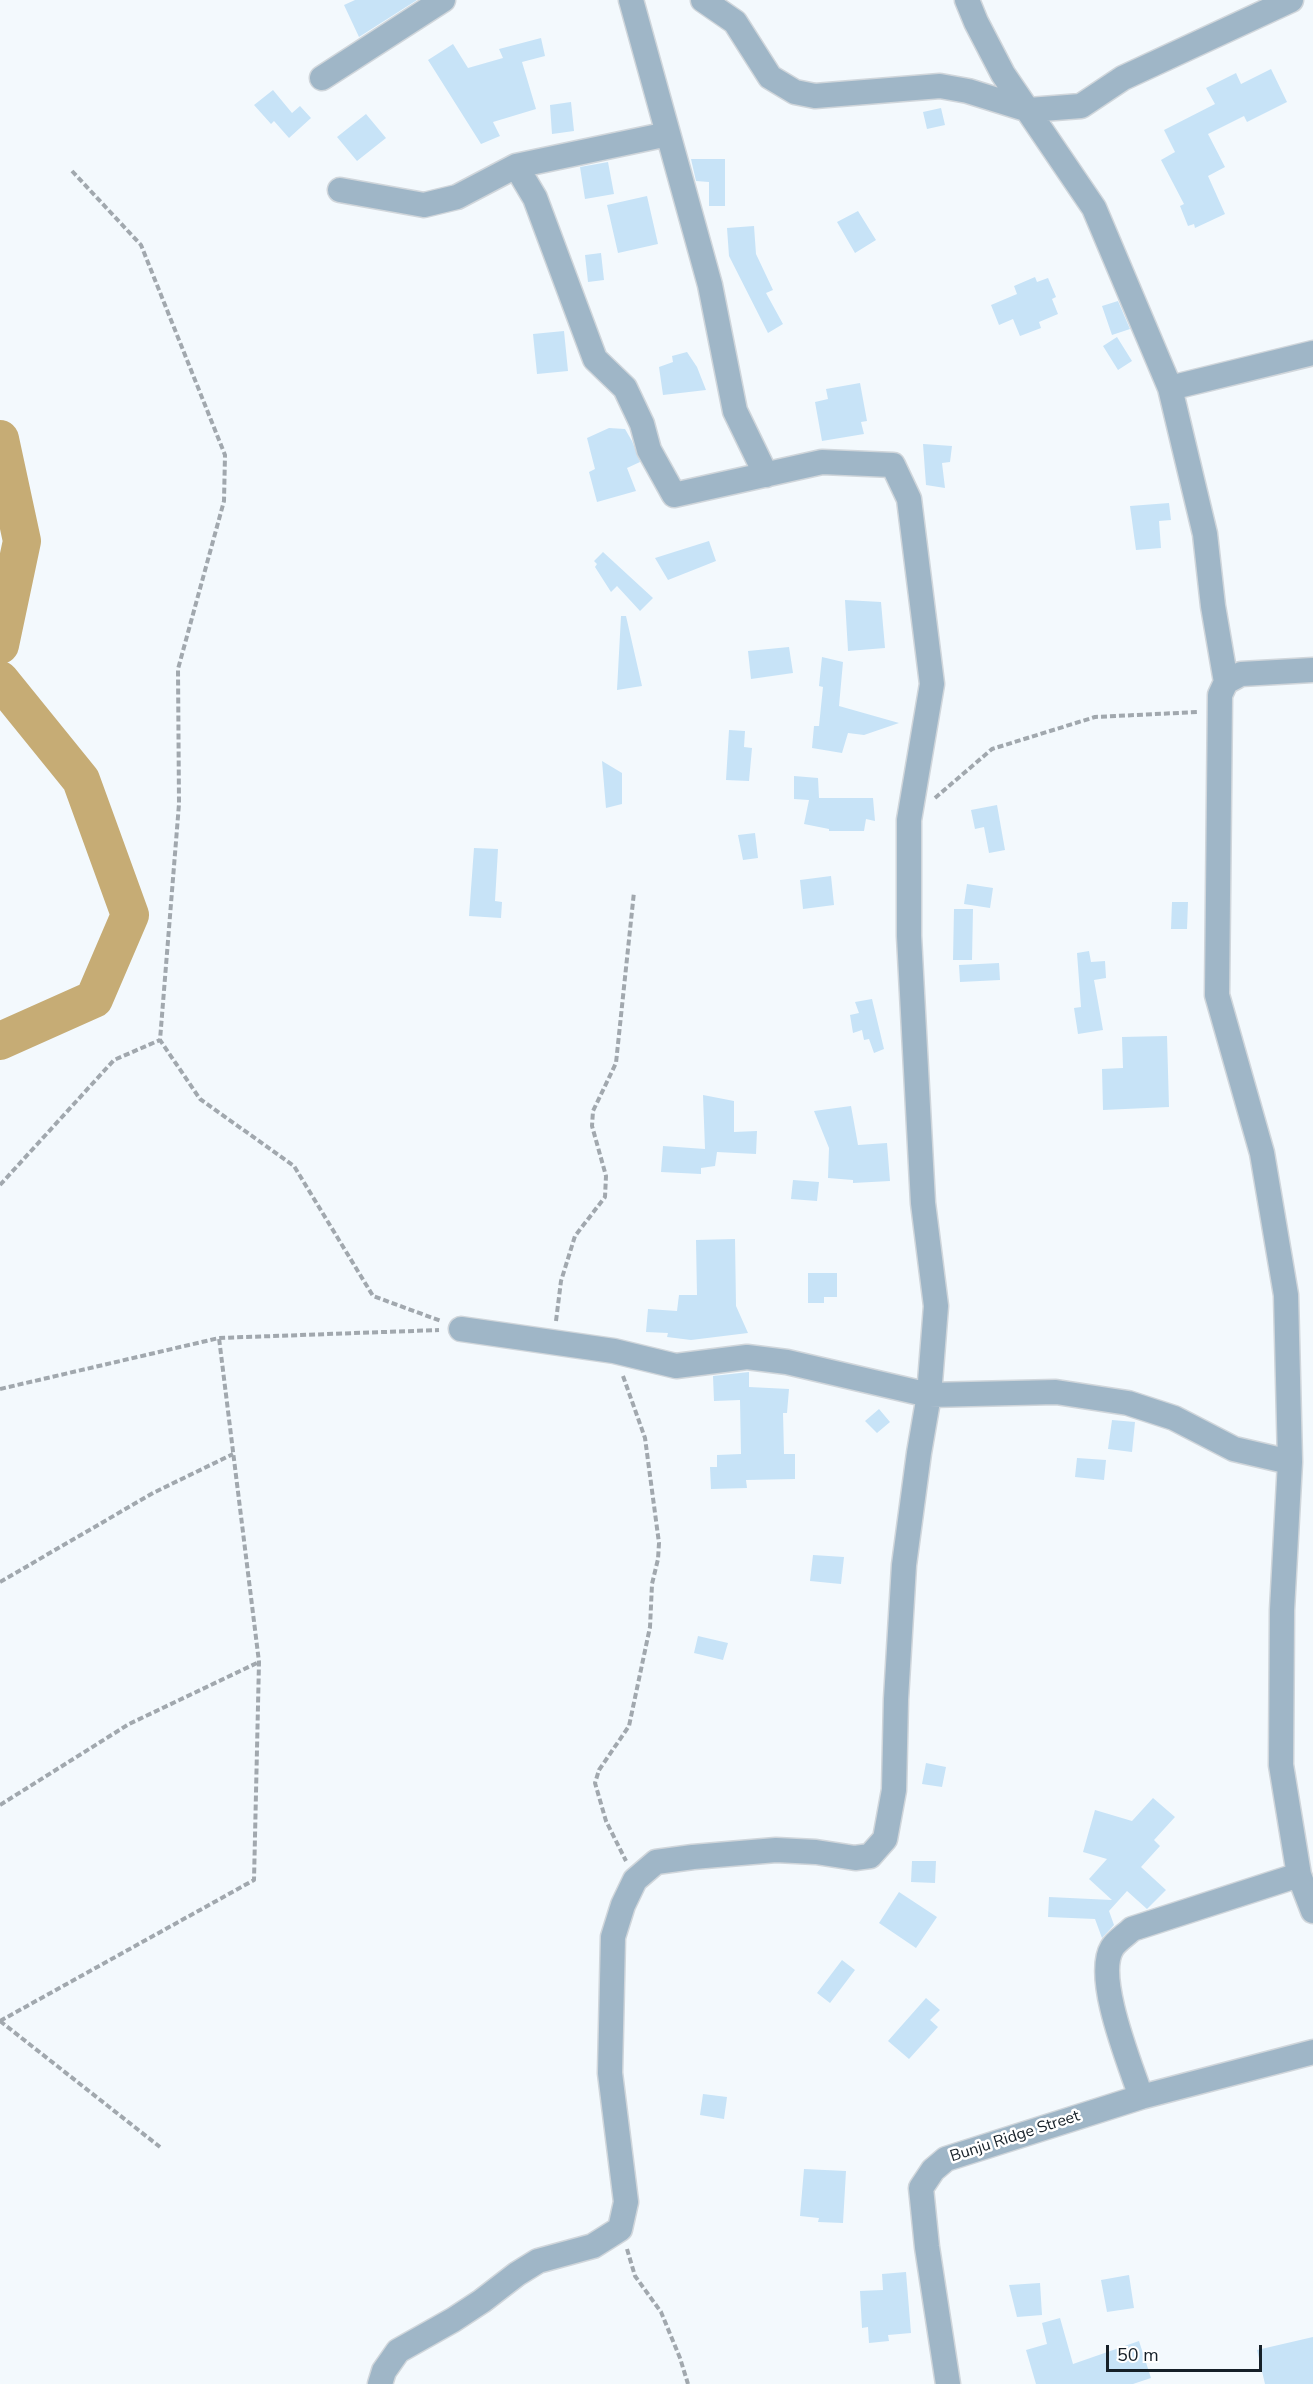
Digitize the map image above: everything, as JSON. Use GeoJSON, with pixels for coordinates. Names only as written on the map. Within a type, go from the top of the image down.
{"type":"FeatureCollection","features":[{"type":"Feature","properties":{"kind":"street"},"geometry":{"type":"LineString","coordinates":[[322,78],[443,0]]}},
{"type":"Feature","properties":{"kind":"street"},"geometry":{"type":"LineString","coordinates":[[631,0],[710,285],[735,411],[766,475]]}},
{"type":"Feature","properties":{"kind":"street"},"geometry":{"type":"LineString","coordinates":[[703,0],[735,22],[770,77],[795,92],[815,96],[940,86],[968,91],[1029,110],[1081,106],[1123,78],[1291,0]]}},
{"type":"Feature","properties":{"kind":"street"},"geometry":{"type":"LineString","coordinates":[[968,0],[976,22],[1003,74],[1094,208],[1170,388],[1205,534],[1213,606],[1226,682],[1220,695],[1217,995],[1262,1153],[1286,1295],[1290,1462],[1282,1610],[1281,1765],[1299,1875],[1313,1911]]}},
{"type":"Feature","properties":{"kind":"street"},"geometry":{"type":"LineString","coordinates":[[339,190],[424,205],[458,198],[516,166],[668,134]]}},
{"type":"Feature","properties":{"kind":"street"},"geometry":{"type":"LineString","coordinates":[[380,2384],[384,2371],[398,2351],[453,2320],[517,2274],[538,2261],[593,2246],[620,2229],[626,2202],[610,2073],[614,1937],[623,1905],[635,1880],[656,1862],[777,1850],[855,1858],[870,1856],[885,1839],[894,1790],[896,1699],[904,1565],[929,1395],[936,1306],[923,1203],[909,936],[909,820],[932,684],[909,499],[893,465],[822,462],[674,495],[649,450],[642,424],[625,388],[595,360],[535,198],[516,166]]}},
{"type":"Feature","properties":{"kind":"street"},"geometry":{"type":"LineString","coordinates":[[1170,388],[1313,353]]}},
{"type":"Feature","properties":{"kind":"street"},"geometry":{"type":"LineString","coordinates":[[1226,682],[1241,674],[1313,670]]}},
{"type":"Feature","properties":{"kind":"street"},"geometry":{"type":"LineString","coordinates":[[461,1329],[614,1351],[676,1366],[747,1357],[787,1362],[929,1395],[1056,1392],[1128,1402],[1174,1418],[1234,1449],[1290,1462]]}},
{"type":"Feature","properties":{"kind":"street"},"geometry":{"type":"LineString","coordinates":[[1141,2097],[1111,2006],[1107,1968],[1112,1948],[1132,1929],[1299,1875]]}},
{"type":"Feature","properties":{"kind":"street","name":"Bunju Ridge Street"},"geometry":{"type":"LineString","coordinates":[[948,2384],[927,2247],[921,2188],[933,2170],[946,2158],[1141,2097],[1313,2052]]}},
{"type":"Feature","properties":{"kind":"path"},"geometry":{"type":"LineString","coordinates":[[72,171],[141,245],[225,455],[224,501],[178,669],[179,804],[160,1040],[200,1099],[294,1166],[374,1296],[461,1329]]}},
{"type":"Feature","properties":{"kind":"path"},"geometry":{"type":"LineString","coordinates":[[909,820],[992,749],[1095,717],[1220,711]]}},
{"type":"Feature","properties":{"kind":"path"},"geometry":{"type":"LineString","coordinates":[[553,1342],[561,1281],[575,1236],[605,1197],[606,1176],[592,1126],[593,1111],[615,1063],[634,892]]}},
{"type":"Feature","properties":{"kind":"path"},"geometry":{"type":"LineString","coordinates":[[0,1185],[114,1060],[160,1040]]}},
{"type":"Feature","properties":{"kind":"path"},"geometry":{"type":"LineString","coordinates":[[0,1389],[219,1338],[461,1329]]}},
{"type":"Feature","properties":{"kind":"path"},"geometry":{"type":"LineString","coordinates":[[160,2147],[0,2021],[254,1880],[259,1662],[219,1338]]}},
{"type":"Feature","properties":{"kind":"path"},"geometry":{"type":"LineString","coordinates":[[614,1351],[645,1438],[659,1543],[652,1584],[650,1627],[629,1726],[599,1770],[595,1783],[606,1821],[635,1880]]}},
{"type":"Feature","properties":{"kind":"path"},"geometry":{"type":"LineString","coordinates":[[0,1582],[153,1492],[233,1454]]}},
{"type":"Feature","properties":{"kind":"path"},"geometry":{"type":"LineString","coordinates":[[0,1805],[129,1724],[259,1662]]}},
{"type":"Feature","properties":{"kind":"path"},"geometry":{"type":"LineString","coordinates":[[620,2229],[635,2276],[661,2312],[688,2384]]}},
{"type":"Feature","properties":{"kind":"building"},"geometry":{"type":"Polygon","coordinates":[[[355,0],[417,0],[359,37],[344,5],[355,0]]]}},
{"type":"Feature","properties":{"kind":"building"},"geometry":{"type":"Polygon","coordinates":[[[541,38],[545,56],[522,62],[536,109],[493,122],[500,136],[481,144],[428,60],[453,44],[468,68],[503,58],[499,49],[541,38]]]}},
{"type":"Feature","properties":{"kind":"building"},"geometry":{"type":"Polygon","coordinates":[[[1271,69],[1287,102],[1247,122],[1244,116],[1208,134],[1225,167],[1208,176],[1225,214],[1195,228],[1194,224],[1188,226],[1180,206],[1184,204],[1161,160],[1175,152],[1164,130],[1215,104],[1206,88],[1236,73],[1241,84],[1271,69]]]}},
{"type":"Feature","properties":{"kind":"building"},"geometry":{"type":"Polygon","coordinates":[[[273,90],[292,113],[300,106],[311,118],[289,138],[274,121],[271,124],[254,105],[273,90]]]}},
{"type":"Feature","properties":{"kind":"building"},"geometry":{"type":"Polygon","coordinates":[[[571,102],[574,131],[552,134],[550,105],[571,102]]]}},
{"type":"Feature","properties":{"kind":"building"},"geometry":{"type":"Polygon","coordinates":[[[941,108],[945,125],[927,129],[923,112],[941,108]]]}},
{"type":"Feature","properties":{"kind":"building"},"geometry":{"type":"Polygon","coordinates":[[[366,114],[386,138],[357,161],[337,137],[366,114]]]}},
{"type":"Feature","properties":{"kind":"building"},"geometry":{"type":"Polygon","coordinates":[[[691,159],[725,159],[725,206],[709,206],[709,182],[696,181],[691,159]]]}},
{"type":"Feature","properties":{"kind":"building"},"geometry":{"type":"Polygon","coordinates":[[[608,162],[614,194],[585,199],[580,167],[608,162]]]}},
{"type":"Feature","properties":{"kind":"building"},"geometry":{"type":"Polygon","coordinates":[[[647,196],[658,244],[618,253],[607,205],[647,196]]]}},
{"type":"Feature","properties":{"kind":"building"},"geometry":{"type":"Polygon","coordinates":[[[858,211],[876,240],[855,253],[837,222],[858,211]]]}},
{"type":"Feature","properties":{"kind":"building"},"geometry":{"type":"Polygon","coordinates":[[[754,226],[756,254],[773,290],[766,293],[783,324],[768,333],[729,256],[727,228],[754,226]]]}},
{"type":"Feature","properties":{"kind":"building"},"geometry":{"type":"Polygon","coordinates":[[[601,253],[604,280],[588,282],[585,255],[601,253]]]}},
{"type":"Feature","properties":{"kind":"building"},"geometry":{"type":"Polygon","coordinates":[[[1035,277],[1037,282],[1048,278],[1056,297],[1052,299],[1058,314],[1039,322],[1041,328],[1020,336],[1013,319],[999,325],[991,305],[1017,294],[1014,286],[1035,277]]]}},
{"type":"Feature","properties":{"kind":"building"},"geometry":{"type":"Polygon","coordinates":[[[1118,301],[1130,329],[1112,335],[1102,306],[1118,301]]]}},
{"type":"Feature","properties":{"kind":"building"},"geometry":{"type":"Polygon","coordinates":[[[564,331],[568,371],[537,374],[533,334],[564,331]]]}},
{"type":"Feature","properties":{"kind":"building"},"geometry":{"type":"Polygon","coordinates":[[[1117,337],[1132,361],[1118,370],[1103,346],[1117,337]]]}},
{"type":"Feature","properties":{"kind":"building"},"geometry":{"type":"Polygon","coordinates":[[[687,352],[697,367],[706,390],[663,395],[659,367],[673,362],[672,356],[687,352]]]}},
{"type":"Feature","properties":{"kind":"building"},"geometry":{"type":"Polygon","coordinates":[[[860,383],[867,421],[861,422],[864,434],[822,441],[815,402],[828,399],[826,389],[860,383]]]}},
{"type":"Feature","properties":{"kind":"building"},"geometry":{"type":"Polygon","coordinates":[[[609,428],[625,429],[632,441],[640,462],[627,468],[636,491],[597,502],[589,472],[595,469],[587,438],[609,428]]]}},
{"type":"Feature","properties":{"kind":"building"},"geometry":{"type":"Polygon","coordinates":[[[923,444],[952,446],[950,462],[942,463],[945,488],[926,485],[923,444]]]}},
{"type":"Feature","properties":{"kind":"building"},"geometry":{"type":"Polygon","coordinates":[[[1169,503],[1171,520],[1159,521],[1161,548],[1136,550],[1130,506],[1169,503]]]}},
{"type":"Feature","properties":{"kind":"building"},"geometry":{"type":"Polygon","coordinates":[[[709,541],[716,561],[668,580],[655,558],[709,541]]]}},
{"type":"Feature","properties":{"kind":"building"},"geometry":{"type":"Polygon","coordinates":[[[603,552],[653,598],[640,611],[617,586],[611,592],[595,567],[597,564],[594,561],[603,552]]]}},
{"type":"Feature","properties":{"kind":"building"},"geometry":{"type":"Polygon","coordinates":[[[845,600],[881,602],[885,648],[848,651],[845,600]]]}},
{"type":"Feature","properties":{"kind":"building"},"geometry":{"type":"Polygon","coordinates":[[[621,616],[626,616],[642,686],[617,690],[621,616]]]}},
{"type":"Feature","properties":{"kind":"building"},"geometry":{"type":"Polygon","coordinates":[[[789,647],[793,673],[751,679],[748,651],[789,647]]]}},
{"type":"Feature","properties":{"kind":"building"},"geometry":{"type":"Polygon","coordinates":[[[822,657],[843,662],[839,706],[899,723],[864,735],[848,733],[842,753],[812,748],[814,726],[819,726],[823,687],[819,686],[822,657]]]}},
{"type":"Feature","properties":{"kind":"building"},"geometry":{"type":"Polygon","coordinates":[[[729,730],[745,731],[744,747],[752,748],[749,781],[726,780],[729,730]]]}},
{"type":"Feature","properties":{"kind":"building"},"geometry":{"type":"Polygon","coordinates":[[[602,761],[622,773],[622,804],[606,808],[602,761]]]}},
{"type":"Feature","properties":{"kind":"building"},"geometry":{"type":"Polygon","coordinates":[[[794,776],[818,778],[819,798],[873,798],[875,821],[866,819],[864,831],[829,831],[829,829],[804,824],[809,800],[794,799],[794,776]]]}},
{"type":"Feature","properties":{"kind":"building"},"geometry":{"type":"Polygon","coordinates":[[[997,805],[1005,850],[989,853],[984,827],[975,829],[971,810],[997,805]]]}},
{"type":"Feature","properties":{"kind":"building"},"geometry":{"type":"Polygon","coordinates":[[[755,833],[758,858],[743,860],[738,835],[755,833]]]}},
{"type":"Feature","properties":{"kind":"building"},"geometry":{"type":"Polygon","coordinates":[[[474,848],[498,849],[495,901],[502,902],[501,918],[469,916],[474,848]]]}},
{"type":"Feature","properties":{"kind":"building"},"geometry":{"type":"Polygon","coordinates":[[[831,876],[834,905],[803,909],[800,880],[831,876]]]}},
{"type":"Feature","properties":{"kind":"building"},"geometry":{"type":"Polygon","coordinates":[[[967,884],[993,888],[990,908],[964,904],[967,884]]]}},
{"type":"Feature","properties":{"kind":"building"},"geometry":{"type":"Polygon","coordinates":[[[1172,902],[1188,902],[1187,929],[1171,929],[1172,902]]]}},
{"type":"Feature","properties":{"kind":"building"},"geometry":{"type":"Polygon","coordinates":[[[954,909],[973,909],[972,960],[953,960],[954,909]]]}},
{"type":"Feature","properties":{"kind":"building"},"geometry":{"type":"Polygon","coordinates":[[[1089,951],[1091,962],[1105,961],[1106,978],[1094,980],[1103,1030],[1078,1034],[1074,1008],[1081,1007],[1077,953],[1089,951]]]}},
{"type":"Feature","properties":{"kind":"building"},"geometry":{"type":"Polygon","coordinates":[[[999,963],[1000,980],[960,982],[959,965],[999,963]]]}},
{"type":"Feature","properties":{"kind":"building"},"geometry":{"type":"Polygon","coordinates":[[[872,999],[884,1049],[874,1053],[869,1039],[864,1040],[862,1030],[853,1033],[850,1015],[859,1013],[855,1002],[872,999]]]}},
{"type":"Feature","properties":{"kind":"building"},"geometry":{"type":"Polygon","coordinates":[[[1167,1036],[1169,1107],[1103,1110],[1102,1069],[1123,1068],[1122,1037],[1167,1036]]]}},
{"type":"Feature","properties":{"kind":"building"},"geometry":{"type":"Polygon","coordinates":[[[703,1095],[734,1101],[734,1132],[757,1131],[756,1154],[717,1152],[715,1166],[701,1168],[701,1174],[661,1172],[663,1146],[705,1149],[703,1095]]]}},
{"type":"Feature","properties":{"kind":"building"},"geometry":{"type":"Polygon","coordinates":[[[851,1106],[858,1145],[887,1143],[890,1181],[853,1183],[853,1180],[828,1178],[829,1148],[814,1111],[851,1106]]]}},
{"type":"Feature","properties":{"kind":"building"},"geometry":{"type":"Polygon","coordinates":[[[793,1180],[819,1182],[817,1201],[791,1199],[793,1180]]]}},
{"type":"Feature","properties":{"kind":"building"},"geometry":{"type":"Polygon","coordinates":[[[735,1239],[736,1306],[748,1333],[691,1340],[667,1337],[668,1333],[646,1332],[648,1309],[677,1311],[679,1295],[697,1295],[696,1240],[735,1239]]]}},
{"type":"Feature","properties":{"kind":"building"},"geometry":{"type":"Polygon","coordinates":[[[808,1273],[837,1273],[837,1297],[824,1297],[824,1303],[808,1303],[808,1273]]]}},
{"type":"Feature","properties":{"kind":"building"},"geometry":{"type":"Polygon","coordinates":[[[749,1372],[749,1387],[789,1389],[787,1413],[783,1413],[784,1454],[795,1454],[795,1479],[746,1480],[747,1488],[711,1489],[710,1467],[717,1467],[717,1455],[741,1454],[740,1400],[714,1401],[713,1376],[749,1372]]]}},
{"type":"Feature","properties":{"kind":"building"},"geometry":{"type":"Polygon","coordinates":[[[879,1409],[890,1422],[877,1433],[865,1421],[879,1409]]]}},
{"type":"Feature","properties":{"kind":"building"},"geometry":{"type":"Polygon","coordinates":[[[1112,1420],[1135,1422],[1132,1452],[1108,1449],[1112,1420]]]}},
{"type":"Feature","properties":{"kind":"building"},"geometry":{"type":"Polygon","coordinates":[[[1077,1458],[1106,1460],[1104,1480],[1075,1477],[1077,1458]]]}},
{"type":"Feature","properties":{"kind":"building"},"geometry":{"type":"Polygon","coordinates":[[[813,1555],[844,1557],[841,1584],[810,1581],[813,1555]]]}},
{"type":"Feature","properties":{"kind":"building"},"geometry":{"type":"Polygon","coordinates":[[[698,1636],[728,1643],[723,1660],[694,1653],[698,1636]]]}},
{"type":"Feature","properties":{"kind":"building"},"geometry":{"type":"Polygon","coordinates":[[[926,1763],[946,1767],[942,1787],[922,1784],[926,1763]]]}},
{"type":"Feature","properties":{"kind":"building"},"geometry":{"type":"Polygon","coordinates":[[[1153,1798],[1175,1817],[1154,1840],[1160,1846],[1141,1867],[1166,1890],[1147,1909],[1127,1891],[1109,1911],[1114,1925],[1102,1938],[1095,1919],[1048,1917],[1049,1897],[1112,1900],[1089,1879],[1107,1859],[1083,1852],[1095,1810],[1132,1821],[1153,1798]]]}},
{"type":"Feature","properties":{"kind":"building"},"geometry":{"type":"Polygon","coordinates":[[[912,1861],[936,1861],[935,1883],[911,1882],[912,1861]]]}},
{"type":"Feature","properties":{"kind":"building"},"geometry":{"type":"Polygon","coordinates":[[[899,1892],[937,1917],[916,1948],[879,1923],[899,1892]]]}},
{"type":"Feature","properties":{"kind":"building"},"geometry":{"type":"Polygon","coordinates":[[[842,1960],[855,1970],[830,2003],[817,1993],[842,1960]]]}},
{"type":"Feature","properties":{"kind":"building"},"geometry":{"type":"Polygon","coordinates":[[[926,1998],[940,2010],[930,2020],[938,2027],[909,2059],[888,2041],[926,1998]]]}},
{"type":"Feature","properties":{"kind":"building"},"geometry":{"type":"Polygon","coordinates":[[[703,2094],[727,2097],[724,2119],[700,2115],[703,2094]]]}},
{"type":"Feature","properties":{"kind":"building"},"geometry":{"type":"Polygon","coordinates":[[[804,2169],[846,2171],[843,2223],[818,2222],[819,2218],[800,2216],[804,2169]]]}},
{"type":"Feature","properties":{"kind":"building"},"geometry":{"type":"Polygon","coordinates":[[[906,2272],[911,2333],[888,2335],[889,2341],[869,2343],[868,2327],[862,2328],[860,2291],[883,2290],[882,2274],[906,2272]]]}},
{"type":"Feature","properties":{"kind":"building"},"geometry":{"type":"Polygon","coordinates":[[[1129,2275],[1134,2308],[1107,2312],[1101,2280],[1129,2275]]]}},
{"type":"Feature","properties":{"kind":"building"},"geometry":{"type":"Polygon","coordinates":[[[1040,2283],[1042,2315],[1017,2317],[1009,2285],[1040,2283]]]}},
{"type":"Feature","properties":{"kind":"building"},"geometry":{"type":"Polygon","coordinates":[[[1060,2318],[1073,2364],[1139,2341],[1151,2378],[1133,2384],[1036,2384],[1026,2350],[1047,2344],[1042,2323],[1060,2318]]]}},
{"type":"Feature","properties":{"kind":"building"},"geometry":{"type":"Polygon","coordinates":[[[1313,2337],[1313,2384],[1265,2384],[1257,2350],[1313,2337]]]}},
{"type":"Feature","properties":{"kind":"waterway"},"geometry":{"type":"LineString","coordinates":[[0,439],[22,541],[0,645]]}},
{"type":"Feature","properties":{"kind":"waterway"},"geometry":{"type":"LineString","coordinates":[[0,680],[81,780],[130,915],[94,999],[0,1041]]}}]}
